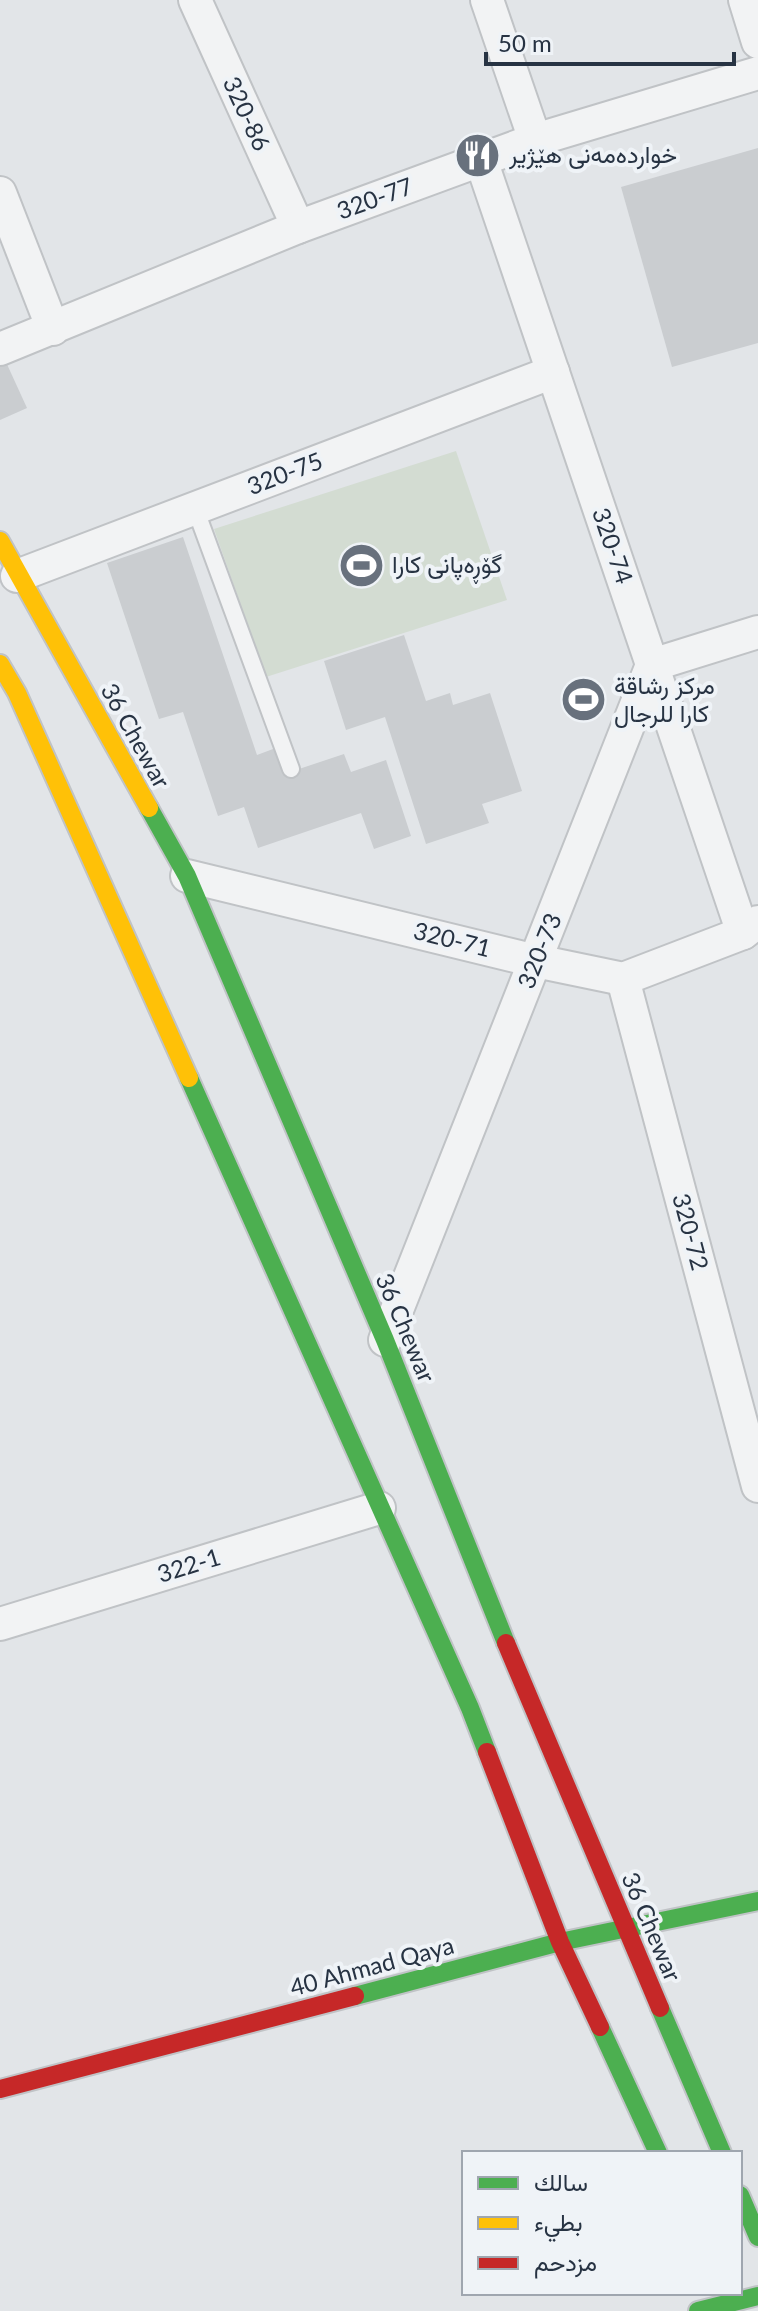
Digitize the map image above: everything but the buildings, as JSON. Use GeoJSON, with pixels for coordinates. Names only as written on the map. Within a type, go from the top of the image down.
{"type":"FeatureCollection","features":[{"type":"Feature","properties":{"kind":"street","name":"320-86"},"geometry":{"type":"LineString","coordinates":[[195,0],[298,227]]}},
{"type":"Feature","properties":{"kind":"street"},"geometry":{"type":"LineString","coordinates":[[487,0],[535,140]]}},
{"type":"Feature","properties":{"kind":"street"},"geometry":{"type":"LineString","coordinates":[[745,0],[758,42]]}},
{"type":"Feature","properties":{"kind":"street","name":"320-77"},"geometry":{"type":"LineString","coordinates":[[0,349],[298,227],[535,140],[758,73]]}},
{"type":"Feature","properties":{"kind":"street","name":"320-74"},"geometry":{"type":"LineString","coordinates":[[481,160],[652,665],[750,927]]}},
{"type":"Feature","properties":{"kind":"street"},"geometry":{"type":"LineString","coordinates":[[0,193],[53,329]]}},
{"type":"Feature","properties":{"kind":"street","name":"320-75"},"geometry":{"type":"LineString","coordinates":[[17,576],[553,372]]}},
{"type":"Feature","properties":{"kind":"street","name":"36 Chewar"},"geometry":{"type":"LineString","coordinates":[[0,541],[187,876],[385,1340],[537,1720],[721,2151]]}},
{"type":"Feature","properties":{"kind":"street"},"geometry":{"type":"LineString","coordinates":[[652,665],[758,632]]}},
{"type":"Feature","properties":{"kind":"street"},"geometry":{"type":"LineString","coordinates":[[0,664],[17,693],[470,1708],[560,1942],[657,2151]]}},
{"type":"Feature","properties":{"kind":"street","name":"320-73"},"geometry":{"type":"LineString","coordinates":[[385,1340],[652,665]]}},
{"type":"Feature","properties":{"kind":"street","name":"320-71"},"geometry":{"type":"LineString","coordinates":[[187,876],[536,961],[623,979]]}},
{"type":"Feature","properties":{"kind":"street"},"geometry":{"type":"LineString","coordinates":[[623,979],[750,927]]}},
{"type":"Feature","properties":{"kind":"street","name":"320-72"},"geometry":{"type":"LineString","coordinates":[[623,979],[758,1486]]}},
{"type":"Feature","properties":{"kind":"street","name":"322-1"},"geometry":{"type":"LineString","coordinates":[[0,1624],[379,1508]]}},
{"type":"Feature","properties":{"kind":"street","name":"40 Ahmad Qaya"},"geometry":{"type":"LineString","coordinates":[[0,2089],[560,1942],[758,1901]]}},
{"type":"Feature","properties":{"kind":"street"},"geometry":{"type":"LineString","coordinates":[[742,2200],[758,2237]]}},
{"type":"Feature","properties":{"kind":"street"},"geometry":{"type":"LineString","coordinates":[[698,2311],[726,2298],[758,2296]]}},
{"type":"Feature","properties":{"kind":"lane"},"geometry":{"type":"LineString","coordinates":[[195,508],[291,769]]}},
{"type":"Feature","properties":{"kind":"shaded area","name":"گۆڕەپانی کارا"},"geometry":{"type":"Polygon","coordinates":[[[456,451],[507,600],[266,677],[214,529],[456,451]]]}},
{"type":"Feature","properties":{"kind":"traffic: fast"},"geometry":{"type":"LineString","coordinates":[[149,808],[187,876],[385,1340],[506,1643]]}},
{"type":"Feature","properties":{"kind":"traffic: fast"},"geometry":{"type":"LineString","coordinates":[[189,1078],[487,1752]]}},
{"type":"Feature","properties":{"kind":"traffic: fast"},"geometry":{"type":"LineString","coordinates":[[355,1996],[560,1942],[758,1901]]}},
{"type":"Feature","properties":{"kind":"traffic: fast"},"geometry":{"type":"LineString","coordinates":[[660,2008],[721,2151]]}},
{"type":"Feature","properties":{"kind":"traffic: fast"},"geometry":{"type":"LineString","coordinates":[[600,2027],[657,2151]]}},
{"type":"Feature","properties":{"kind":"traffic: fast"},"geometry":{"type":"LineString","coordinates":[[742,2200],[758,2237]]}},
{"type":"Feature","properties":{"kind":"traffic: fast"},"geometry":{"type":"LineString","coordinates":[[698,2311],[758,2296]]}},
{"type":"Feature","properties":{"kind":"traffic: slow"},"geometry":{"type":"LineString","coordinates":[[0,541],[149,808]]}},
{"type":"Feature","properties":{"kind":"traffic: slow"},"geometry":{"type":"LineString","coordinates":[[0,664],[17,693],[189,1078]]}},
{"type":"Feature","properties":{"kind":"traffic: jam"},"geometry":{"type":"LineString","coordinates":[[506,1643],[660,2008]]}},
{"type":"Feature","properties":{"kind":"traffic: jam"},"geometry":{"type":"LineString","coordinates":[[487,1752],[560,1942],[600,2027]]}},
{"type":"Feature","properties":{"kind":"traffic: jam"},"geometry":{"type":"LineString","coordinates":[[0,2089],[355,1996]]}},
{"type":"Feature","properties":{"kind":"place","name":"خواردەمەنی هێژیر"},"geometry":{"type":"Point","coordinates":[478,155]}},
{"type":"Feature","properties":{"kind":"place","name":"گۆڕەپانی کارا"},"geometry":{"type":"Point","coordinates":[361,565]}},
{"type":"Feature","properties":{"kind":"place","name":"مركز رشاقة كارا للرجال"},"geometry":{"type":"Point","coordinates":[583,700]}}]}
